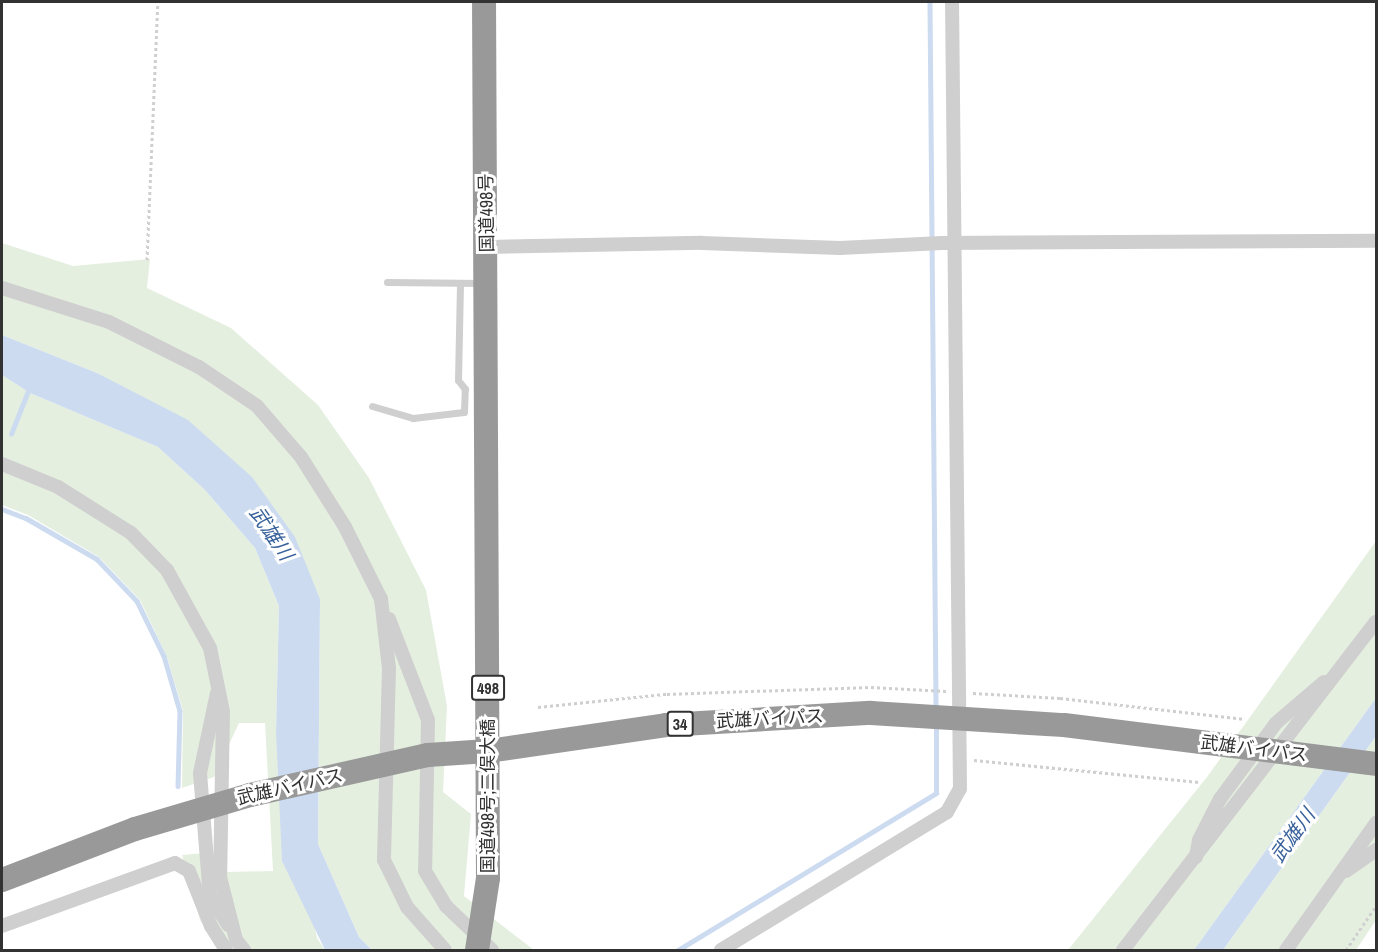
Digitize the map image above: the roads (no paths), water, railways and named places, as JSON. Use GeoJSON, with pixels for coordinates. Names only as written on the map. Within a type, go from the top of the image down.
{"type":"FeatureCollection","features":[{"type":"Feature","properties":{"kind":"highway","name":"国道498号"},"geometry":{"type":"LineString","coordinates":[[484,2],[489,425]]}},
{"type":"Feature","properties":{"kind":"highway","name":"国道498号;二俣大橋"},"geometry":{"type":"LineString","coordinates":[[477,951],[488,878],[489,425]]}},
{"type":"Feature","properties":{"kind":"highway","name":"武雄バイパス"},"geometry":{"type":"LineString","coordinates":[[2,880],[135,829],[250,795],[428,755],[488,751],[666,725],[871,713],[1064,725],[1377,764]]}},
{"type":"Feature","properties":{"kind":"street"},"geometry":{"type":"LineString","coordinates":[[721,951],[947,812],[960,789],[948,244],[952,2]]}},
{"type":"Feature","properties":{"kind":"street"},"geometry":{"type":"LineString","coordinates":[[487,247],[702,243],[840,249],[918,244],[1377,241]]}},
{"type":"Feature","properties":{"kind":"street"},"geometry":{"type":"LineString","coordinates":[[2,288],[109,322],[199,367],[257,406],[301,457],[345,527],[381,599],[428,720],[425,871],[447,906],[492,951]]}},
{"type":"Feature","properties":{"kind":"street"},"geometry":{"type":"LineString","coordinates":[[2,464],[58,487],[131,533],[160,563],[210,648],[224,712],[220,878],[240,945]]}},
{"type":"Feature","properties":{"kind":"street"},"geometry":{"type":"LineString","coordinates":[[381,599],[389,669],[384,860],[407,907],[445,951]]}},
{"type":"Feature","properties":{"kind":"street"},"geometry":{"type":"LineString","coordinates":[[1123,951],[1195,862],[1377,622]]}},
{"type":"Feature","properties":{"kind":"street"},"geometry":{"type":"LineString","coordinates":[[1195,862],[1199,840],[1220,798],[1275,723],[1340,670]]}},
{"type":"Feature","properties":{"kind":"street"},"geometry":{"type":"LineString","coordinates":[[219,689],[200,773],[204,895],[226,951]]}},
{"type":"Feature","properties":{"kind":"street"},"geometry":{"type":"LineString","coordinates":[[1286,951],[1377,823]]}},
{"type":"Feature","properties":{"kind":"street"},"geometry":{"type":"LineString","coordinates":[[1339,876],[1377,850]]}},
{"type":"Feature","properties":{"kind":"street"},"geometry":{"type":"LineString","coordinates":[[2,926],[175,863],[189,871],[240,945]]}},
{"type":"Feature","properties":{"kind":"lane"},"geometry":{"type":"LineString","coordinates":[[387,282],[488,283]]}},
{"type":"Feature","properties":{"kind":"lane"},"geometry":{"type":"LineString","coordinates":[[372,406],[413,418],[464,412],[465,389],[458,380],[460,283]]}},
{"type":"Feature","properties":{"kind":"water","name":"武雄川"},"geometry":{"type":"Polygon","coordinates":[[[2,335],[97,373],[188,420],[252,477],[295,537],[320,599],[318,844],[359,937],[372,950],[325,950],[282,861],[276,732],[279,606],[255,548],[205,490],[158,447],[30,393],[2,375],[2,335]]]}},
{"type":"Feature","properties":{"kind":"water","name":"武雄川"},"geometry":{"type":"Polygon","coordinates":[[[1376,698],[1376,736],[1223,950],[1194,950],[1376,698]]]}},
{"type":"Feature","properties":{"kind":"waterway"},"geometry":{"type":"LineString","coordinates":[[930,2],[936,710]]}},
{"type":"Feature","properties":{"kind":"waterway"},"geometry":{"type":"LineString","coordinates":[[11,434],[30,386]]}},
{"type":"Feature","properties":{"kind":"waterway"},"geometry":{"type":"LineString","coordinates":[[2,509],[26,518],[97,559],[137,601],[164,656],[180,711],[178,786]]}},
{"type":"Feature","properties":{"kind":"waterway"},"geometry":{"type":"LineString","coordinates":[[678,950],[936,793],[936,724]]}}]}
